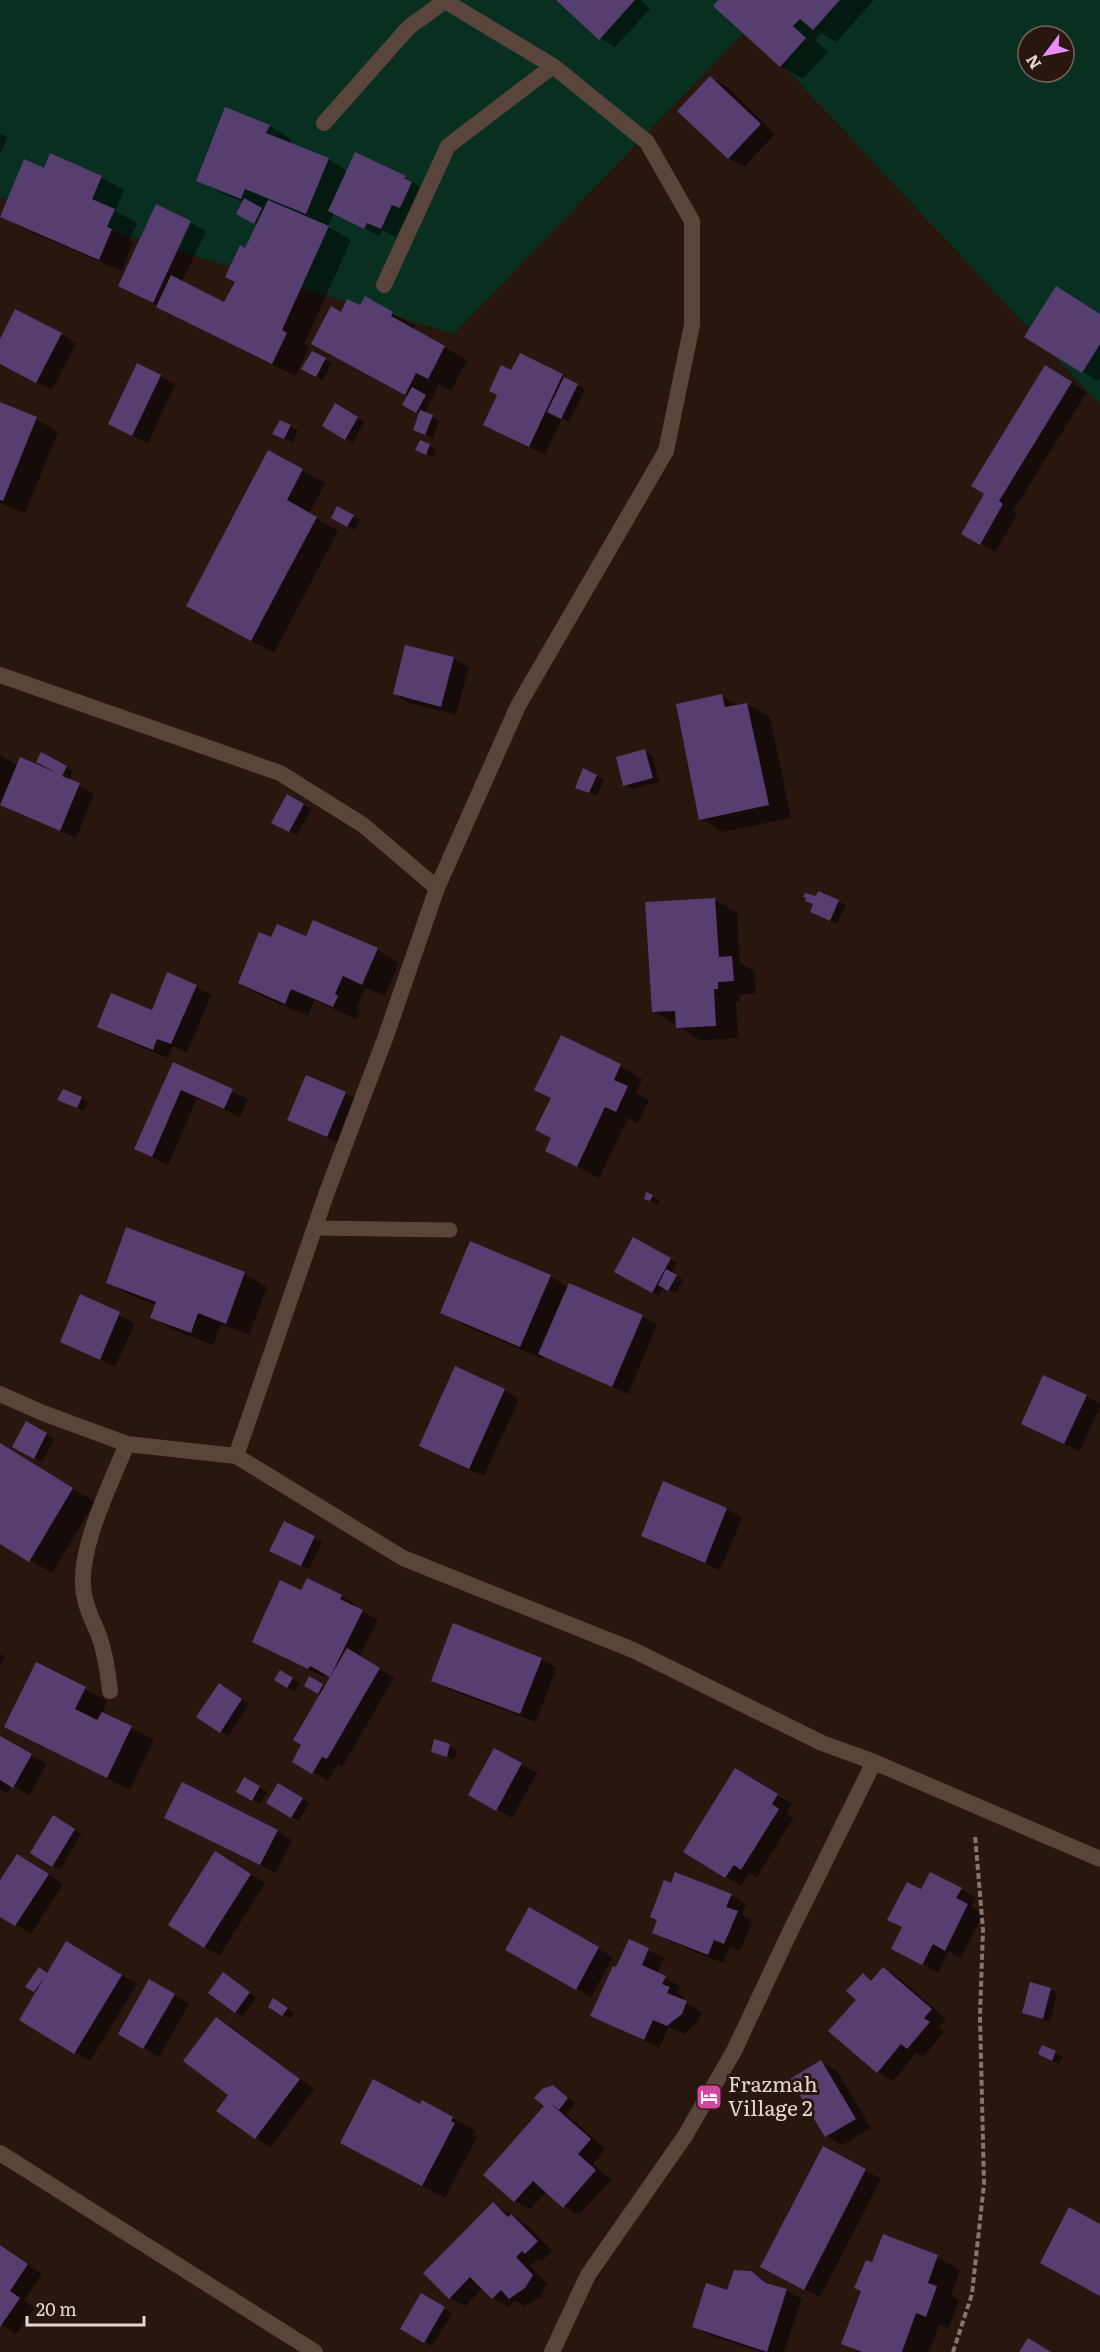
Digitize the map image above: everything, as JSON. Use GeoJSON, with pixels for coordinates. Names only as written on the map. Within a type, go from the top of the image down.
{"type":"FeatureCollection","features":[{"type":"Feature","properties":{"kind":"street"},"geometry":{"type":"LineString","coordinates":[[236,1456],[437,888],[518,706],[666,451],[692,326],[692,221],[647,142],[553,66],[445,1],[409,27],[324,123]]}},
{"type":"Feature","properties":{"kind":"street"},"geometry":{"type":"LineString","coordinates":[[384,285],[448,146],[553,66]]}},
{"type":"Feature","properties":{"kind":"street"},"geometry":{"type":"LineString","coordinates":[[0,675],[280,773],[363,825],[437,888]]}},
{"type":"Feature","properties":{"kind":"street"},"geometry":{"type":"LineString","coordinates":[[0,1394],[43,1413],[128,1444],[236,1456],[403,1558],[633,1650],[822,1743],[874,1762],[1100,1859]]}},
{"type":"Feature","properties":{"kind":"street"},"geometry":{"type":"LineString","coordinates":[[110,1691],[108,1665],[98,1633],[88,1613],[83,1591],[85,1557],[99,1511],[128,1444]]}},
{"type":"Feature","properties":{"kind":"street"},"geometry":{"type":"LineString","coordinates":[[552,2352],[588,2275],[685,2136],[734,2051],[874,1762]]}},
{"type":"Feature","properties":{"kind":"street"},"geometry":{"type":"LineString","coordinates":[[0,2153],[315,2352]]}},
{"type":"Feature","properties":{"kind":"lane"},"geometry":{"type":"LineString","coordinates":[[315,1228],[450,1230]]}},
{"type":"Feature","properties":{"kind":"path"},"geometry":{"type":"LineString","coordinates":[[953,2352],[972,2294],[984,2184],[980,2016],[983,1930],[972,1803]]}},
{"type":"Feature","properties":{"kind":"green space"},"geometry":{"type":"Polygon","coordinates":[[[0,0],[1100,0],[1100,405],[748,28],[454,334],[0,197],[0,0]]]}},
{"type":"Feature","properties":{"kind":"building"},"geometry":{"type":"Polygon","coordinates":[[[556,0],[635,0],[599,40],[556,0]]]}},
{"type":"Feature","properties":{"kind":"building"},"geometry":{"type":"Polygon","coordinates":[[[718,0],[840,0],[813,30],[800,19],[793,26],[806,38],[780,67],[713,6],[718,0]]]}},
{"type":"Feature","properties":{"kind":"building"},"geometry":{"type":"Polygon","coordinates":[[[710,76],[761,124],[728,159],[677,111],[710,76]]]}},
{"type":"Feature","properties":{"kind":"building"},"geometry":{"type":"Polygon","coordinates":[[[225,107],[270,125],[266,133],[329,158],[306,214],[245,189],[241,199],[196,181],[225,107]]]}},
{"type":"Feature","properties":{"kind":"building"},"geometry":{"type":"Polygon","coordinates":[[[355,152],[406,176],[404,178],[412,182],[400,208],[392,205],[381,229],[367,223],[364,229],[328,211],[355,152]]]}},
{"type":"Feature","properties":{"kind":"building"},"geometry":{"type":"Polygon","coordinates":[[[50,153],[102,176],[92,199],[115,209],[107,227],[112,229],[99,260],[0,217],[24,159],[44,168],[50,153]]]}},
{"type":"Feature","properties":{"kind":"building"},"geometry":{"type":"Polygon","coordinates":[[[244,198],[262,208],[254,224],[236,214],[244,198]]]}},
{"type":"Feature","properties":{"kind":"building"},"geometry":{"type":"Polygon","coordinates":[[[268,200],[329,226],[282,330],[287,333],[272,364],[156,307],[171,275],[224,302],[235,282],[225,277],[240,245],[245,248],[268,200]]]}},
{"type":"Feature","properties":{"kind":"building"},"geometry":{"type":"Polygon","coordinates":[[[156,204],[191,221],[153,303],[118,286],[156,204]]]}},
{"type":"Feature","properties":{"kind":"building"},"geometry":{"type":"Polygon","coordinates":[[[1056,286],[1100,314],[1100,344],[1082,373],[1024,337],[1056,286]]]}},
{"type":"Feature","properties":{"kind":"building"},"geometry":{"type":"Polygon","coordinates":[[[365,296],[393,312],[391,316],[445,346],[428,379],[416,373],[405,395],[311,344],[331,306],[341,312],[347,299],[360,305],[365,296]]]}},
{"type":"Feature","properties":{"kind":"building"},"geometry":{"type":"Polygon","coordinates":[[[15,309],[62,333],[36,383],[0,364],[0,339],[15,309]]]}},
{"type":"Feature","properties":{"kind":"building"},"geometry":{"type":"Polygon","coordinates":[[[312,351],[326,358],[316,377],[301,369],[312,351]]]}},
{"type":"Feature","properties":{"kind":"building"},"geometry":{"type":"Polygon","coordinates":[[[520,353],[563,374],[529,447],[483,425],[497,395],[489,391],[501,365],[511,370],[520,353]]]}},
{"type":"Feature","properties":{"kind":"building"},"geometry":{"type":"Polygon","coordinates":[[[137,363],[161,375],[132,436],[108,424],[137,363]]]}},
{"type":"Feature","properties":{"kind":"building"},"geometry":{"type":"Polygon","coordinates":[[[1045,365],[1072,382],[999,501],[1003,504],[980,545],[961,534],[984,494],[971,486],[1045,365]]]}},
{"type":"Feature","properties":{"kind":"building"},"geometry":{"type":"Polygon","coordinates":[[[564,377],[578,384],[561,419],[547,412],[564,377]]]}},
{"type":"Feature","properties":{"kind":"building"},"geometry":{"type":"Polygon","coordinates":[[[412,387],[426,395],[416,413],[402,405],[412,387]]]}},
{"type":"Feature","properties":{"kind":"building"},"geometry":{"type":"Polygon","coordinates":[[[0,402],[37,417],[3,501],[0,500],[0,402]]]}},
{"type":"Feature","properties":{"kind":"building"},"geometry":{"type":"Polygon","coordinates":[[[335,403],[358,417],[345,440],[322,426],[335,403]]]}},
{"type":"Feature","properties":{"kind":"building"},"geometry":{"type":"Polygon","coordinates":[[[420,410],[433,415],[425,435],[413,430],[420,410]]]}},
{"type":"Feature","properties":{"kind":"building"},"geometry":{"type":"Polygon","coordinates":[[[280,420],[291,425],[284,439],[272,434],[280,420]]]}},
{"type":"Feature","properties":{"kind":"building"},"geometry":{"type":"Polygon","coordinates":[[[420,440],[430,444],[426,455],[415,450],[420,440]]]}},
{"type":"Feature","properties":{"kind":"building"},"geometry":{"type":"Polygon","coordinates":[[[268,450],[303,469],[287,500],[317,517],[251,641],[186,606],[268,450]]]}},
{"type":"Feature","properties":{"kind":"building"},"geometry":{"type":"Polygon","coordinates":[[[337,506],[354,515],[347,527],[331,518],[337,506]]]}},
{"type":"Feature","properties":{"kind":"building"},"geometry":{"type":"Polygon","coordinates":[[[405,645],[454,657],[441,707],[393,694],[405,645]]]}},
{"type":"Feature","properties":{"kind":"building"},"geometry":{"type":"Polygon","coordinates":[[[722,694],[725,707],[747,703],[769,805],[699,820],[676,704],[722,694]]]}},
{"type":"Feature","properties":{"kind":"building"},"geometry":{"type":"Polygon","coordinates":[[[645,749],[653,778],[623,786],[616,757],[645,749]]]}},
{"type":"Feature","properties":{"kind":"building"},"geometry":{"type":"Polygon","coordinates":[[[41,752],[67,766],[62,776],[80,783],[60,831],[0,805],[20,757],[57,773],[36,762],[41,752]]]}},
{"type":"Feature","properties":{"kind":"building"},"geometry":{"type":"Polygon","coordinates":[[[583,768],[597,775],[589,793],[575,788],[583,768]]]}},
{"type":"Feature","properties":{"kind":"building"},"geometry":{"type":"Polygon","coordinates":[[[287,794],[304,804],[289,832],[271,823],[287,794]]]}},
{"type":"Feature","properties":{"kind":"building"},"geometry":{"type":"Polygon","coordinates":[[[818,891],[839,900],[830,921],[810,912],[813,904],[805,901],[806,898],[803,897],[805,893],[816,896],[818,891]]]}},
{"type":"Feature","properties":{"kind":"building"},"geometry":{"type":"Polygon","coordinates":[[[715,898],[719,957],[732,956],[734,981],[718,982],[718,989],[714,989],[716,1026],[676,1028],[675,1011],[652,1012],[645,902],[715,898]]]}},
{"type":"Feature","properties":{"kind":"building"},"geometry":{"type":"Polygon","coordinates":[[[313,920],[378,948],[362,985],[343,976],[335,994],[338,996],[333,1007],[291,989],[285,1004],[238,983],[259,932],[271,937],[277,924],[306,936],[313,920]]]}},
{"type":"Feature","properties":{"kind":"building"},"geometry":{"type":"Polygon","coordinates":[[[167,972],[197,985],[171,1044],[157,1039],[153,1050],[97,1027],[111,993],[152,1010],[167,972]]]}},
{"type":"Feature","properties":{"kind":"building"},"geometry":{"type":"Polygon","coordinates":[[[561,1035],[621,1064],[614,1080],[628,1086],[616,1112],[605,1107],[577,1167],[545,1151],[551,1138],[535,1130],[551,1098],[534,1090],[561,1035]]]}},
{"type":"Feature","properties":{"kind":"building"},"geometry":{"type":"Polygon","coordinates":[[[173,1062],[233,1089],[224,1109],[181,1090],[152,1157],[134,1149],[173,1062]]]}},
{"type":"Feature","properties":{"kind":"building"},"geometry":{"type":"Polygon","coordinates":[[[306,1075],[346,1092],[327,1137],[287,1120],[306,1075]]]}},
{"type":"Feature","properties":{"kind":"building"},"geometry":{"type":"Polygon","coordinates":[[[63,1089],[82,1097],[77,1108],[57,1100],[63,1089]]]}},
{"type":"Feature","properties":{"kind":"building"},"geometry":{"type":"Polygon","coordinates":[[[646,1192],[653,1195],[650,1201],[644,1199],[646,1192]]]}},
{"type":"Feature","properties":{"kind":"building"},"geometry":{"type":"Polygon","coordinates":[[[126,1227],[245,1272],[226,1324],[198,1313],[191,1333],[150,1318],[156,1302],[106,1283],[126,1227]]]}},
{"type":"Feature","properties":{"kind":"building"},"geometry":{"type":"Polygon","coordinates":[[[633,1237],[671,1258],[652,1293],[614,1272],[633,1237]]]}},
{"type":"Feature","properties":{"kind":"building"},"geometry":{"type":"Polygon","coordinates":[[[470,1241],[551,1275],[520,1347],[440,1313],[470,1241]]]}},
{"type":"Feature","properties":{"kind":"building"},"geometry":{"type":"Polygon","coordinates":[[[666,1269],[677,1275],[668,1291],[658,1285],[666,1269]]]}},
{"type":"Feature","properties":{"kind":"building"},"geometry":{"type":"Polygon","coordinates":[[[569,1283],[643,1315],[612,1387],[538,1354],[569,1283]]]}},
{"type":"Feature","properties":{"kind":"building"},"geometry":{"type":"Polygon","coordinates":[[[80,1294],[120,1312],[100,1360],[60,1342],[80,1294]]]}},
{"type":"Feature","properties":{"kind":"building"},"geometry":{"type":"Polygon","coordinates":[[[455,1366],[505,1389],[469,1469],[419,1446],[455,1366]]]}},
{"type":"Feature","properties":{"kind":"building"},"geometry":{"type":"Polygon","coordinates":[[[1043,1375],[1087,1395],[1064,1444],[1021,1424],[1043,1375]]]}},
{"type":"Feature","properties":{"kind":"building"},"geometry":{"type":"Polygon","coordinates":[[[26,1421],[47,1433],[34,1459],[12,1447],[26,1421]]]}},
{"type":"Feature","properties":{"kind":"building"},"geometry":{"type":"Polygon","coordinates":[[[0,1443],[73,1488],[29,1562],[0,1544],[0,1443]]]}},
{"type":"Feature","properties":{"kind":"building"},"geometry":{"type":"Polygon","coordinates":[[[663,1481],[727,1508],[705,1563],[641,1536],[663,1481]]]}},
{"type":"Feature","properties":{"kind":"building"},"geometry":{"type":"Polygon","coordinates":[[[284,1521],[315,1536],[301,1566],[269,1551],[284,1521]]]}},
{"type":"Feature","properties":{"kind":"building"},"geometry":{"type":"Polygon","coordinates":[[[307,1578],[342,1595],[340,1599],[363,1610],[330,1677],[310,1666],[308,1669],[252,1642],[280,1580],[301,1590],[307,1578]]]}},
{"type":"Feature","properties":{"kind":"building"},"geometry":{"type":"Polygon","coordinates":[[[453,1623],[542,1658],[520,1714],[431,1681],[453,1623]]]}},
{"type":"Feature","properties":{"kind":"building"},"geometry":{"type":"Polygon","coordinates":[[[347,1648],[380,1668],[327,1759],[322,1757],[312,1774],[292,1762],[301,1745],[293,1740],[347,1648]]]}},
{"type":"Feature","properties":{"kind":"building"},"geometry":{"type":"Polygon","coordinates":[[[36,1662],[86,1687],[75,1709],[97,1720],[102,1712],[132,1726],[107,1778],[4,1727],[36,1662]]]}},
{"type":"Feature","properties":{"kind":"building"},"geometry":{"type":"Polygon","coordinates":[[[280,1670],[293,1678],[287,1688],[274,1680],[280,1670]]]}},
{"type":"Feature","properties":{"kind":"building"},"geometry":{"type":"Polygon","coordinates":[[[309,1676],[323,1684],[318,1694],[304,1686],[309,1676]]]}},
{"type":"Feature","properties":{"kind":"building"},"geometry":{"type":"Polygon","coordinates":[[[219,1683],[242,1699],[220,1733],[196,1717],[219,1683]]]}},
{"type":"Feature","properties":{"kind":"building"},"geometry":{"type":"Polygon","coordinates":[[[0,1736],[32,1754],[13,1788],[0,1780],[0,1736]]]}},
{"type":"Feature","properties":{"kind":"building"},"geometry":{"type":"Polygon","coordinates":[[[434,1739],[450,1744],[447,1757],[431,1752],[434,1739]]]}},
{"type":"Feature","properties":{"kind":"building"},"geometry":{"type":"Polygon","coordinates":[[[494,1748],[522,1763],[496,1811],[468,1795],[494,1748]]]}},
{"type":"Feature","properties":{"kind":"building"},"geometry":{"type":"Polygon","coordinates":[[[735,1768],[778,1794],[772,1804],[779,1809],[741,1870],[734,1865],[725,1878],[683,1852],[735,1768]]]}},
{"type":"Feature","properties":{"kind":"building"},"geometry":{"type":"Polygon","coordinates":[[[244,1777],[260,1786],[252,1801],[236,1792],[244,1777]]]}},
{"type":"Feature","properties":{"kind":"building"},"geometry":{"type":"Polygon","coordinates":[[[182,1782],[278,1830],[260,1865],[164,1818],[182,1782]]]}},
{"type":"Feature","properties":{"kind":"building"},"geometry":{"type":"Polygon","coordinates":[[[278,1783],[303,1798],[291,1818],[266,1803],[278,1783]]]}},
{"type":"Feature","properties":{"kind":"building"},"geometry":{"type":"Polygon","coordinates":[[[53,1815],[75,1829],[52,1867],[30,1853],[53,1815]]]}},
{"type":"Feature","properties":{"kind":"building"},"geometry":{"type":"Polygon","coordinates":[[[215,1851],[251,1874],[204,1948],[168,1925],[215,1851]]]}},
{"type":"Feature","properties":{"kind":"building"},"geometry":{"type":"Polygon","coordinates":[[[17,1854],[49,1874],[15,1926],[0,1917],[0,1880],[17,1854]]]}},
{"type":"Feature","properties":{"kind":"building"},"geometry":{"type":"Polygon","coordinates":[[[675,1872],[732,1894],[726,1907],[738,1911],[724,1944],[714,1940],[708,1955],[652,1933],[657,1920],[650,1917],[664,1880],[671,1883],[675,1872]]]}},
{"type":"Feature","properties":{"kind":"building"},"geometry":{"type":"Polygon","coordinates":[[[930,1872],[962,1888],[956,1898],[968,1904],[945,1951],[933,1944],[922,1965],[891,1949],[902,1927],[887,1920],[907,1882],[921,1889],[930,1872]]]}},
{"type":"Feature","properties":{"kind":"building"},"geometry":{"type":"Polygon","coordinates":[[[529,1907],[599,1947],[576,1990],[505,1950],[529,1907]]]}},
{"type":"Feature","properties":{"kind":"building"},"geometry":{"type":"Polygon","coordinates":[[[629,1939],[649,1948],[642,1965],[666,1976],[662,1984],[670,1987],[667,1993],[687,2001],[682,2014],[667,2026],[653,2020],[644,2040],[590,2016],[613,1966],[616,1967],[629,1939]]]}},
{"type":"Feature","properties":{"kind":"building"},"geometry":{"type":"Polygon","coordinates":[[[66,1941],[122,1975],[74,2054],[19,2020],[44,1978],[34,1992],[25,1987],[39,1967],[47,1973],[66,1941]]]}},
{"type":"Feature","properties":{"kind":"building"},"geometry":{"type":"Polygon","coordinates":[[[883,1967],[932,2009],[924,2018],[930,2022],[907,2049],[901,2044],[877,2073],[828,2031],[856,2000],[846,1991],[863,1973],[871,1981],[883,1967]]]}},
{"type":"Feature","properties":{"kind":"building"},"geometry":{"type":"Polygon","coordinates":[[[223,1972],[250,1992],[235,2013],[208,1993],[223,1972]]]}},
{"type":"Feature","properties":{"kind":"building"},"geometry":{"type":"Polygon","coordinates":[[[149,1979],[175,1994],[143,2049],[118,2034],[149,1979]]]}},
{"type":"Feature","properties":{"kind":"building"},"geometry":{"type":"Polygon","coordinates":[[[1030,1982],[1051,1988],[1043,2019],[1022,2013],[1030,1982]]]}},
{"type":"Feature","properties":{"kind":"building"},"geometry":{"type":"Polygon","coordinates":[[[273,1998],[288,2008],[282,2016],[268,2007],[273,1998]]]}},
{"type":"Feature","properties":{"kind":"building"},"geometry":{"type":"Polygon","coordinates":[[[216,2017],[300,2079],[255,2139],[216,2111],[228,2095],[183,2061],[216,2017]]]}},
{"type":"Feature","properties":{"kind":"building"},"geometry":{"type":"Polygon","coordinates":[[[1042,2045],[1056,2051],[1052,2061],[1038,2054],[1042,2045]]]}},
{"type":"Feature","properties":{"kind":"building"},"geometry":{"type":"Polygon","coordinates":[[[821,2060],[856,2119],[825,2137],[790,2079],[821,2060]]]}},
{"type":"Feature","properties":{"kind":"building"},"geometry":{"type":"Polygon","coordinates":[[[373,2079],[420,2104],[422,2100],[453,2117],[451,2121],[455,2123],[422,2186],[340,2143],[373,2079]]]}},
{"type":"Feature","properties":{"kind":"building"},"geometry":{"type":"Polygon","coordinates":[[[553,2085],[568,2098],[559,2110],[548,2101],[591,2139],[578,2154],[596,2170],[563,2208],[533,2181],[514,2202],[483,2175],[544,2106],[534,2098],[542,2089],[553,2085]]]}},
{"type":"Feature","properties":{"kind":"building"},"geometry":{"type":"Polygon","coordinates":[[[823,2146],[866,2169],[804,2290],[760,2267],[823,2146]]]}},
{"type":"Feature","properties":{"kind":"building"},"geometry":{"type":"Polygon","coordinates":[[[493,2202],[508,2217],[511,2214],[538,2241],[525,2254],[522,2251],[516,2257],[533,2275],[525,2288],[509,2299],[501,2290],[492,2299],[470,2277],[449,2299],[423,2273],[493,2202]]]}},
{"type":"Feature","properties":{"kind":"building"},"geometry":{"type":"Polygon","coordinates":[[[1069,2207],[1100,2224],[1100,2296],[1040,2263],[1069,2207]]]}},
{"type":"Feature","properties":{"kind":"building"},"geometry":{"type":"Polygon","coordinates":[[[883,2234],[938,2255],[928,2283],[937,2286],[926,2317],[916,2313],[902,2352],[862,2352],[841,2344],[861,2291],[854,2288],[866,2260],[872,2262],[883,2234]]]}},
{"type":"Feature","properties":{"kind":"building"},"geometry":{"type":"Polygon","coordinates":[[[0,2245],[28,2264],[10,2291],[20,2298],[0,2327],[0,2245]]]}},
{"type":"Feature","properties":{"kind":"building"},"geometry":{"type":"Polygon","coordinates":[[[734,2270],[751,2271],[766,2283],[787,2289],[767,2352],[692,2327],[706,2283],[727,2290],[734,2270]]]}},
{"type":"Feature","properties":{"kind":"building"},"geometry":{"type":"Polygon","coordinates":[[[421,2293],[445,2307],[424,2343],[400,2329],[421,2293]]]}},
{"type":"Feature","properties":{"kind":"building"},"geometry":{"type":"Polygon","coordinates":[[[1028,2338],[1051,2352],[1019,2352],[1028,2338]]]}},
{"type":"Feature","properties":{"kind":"place","name":"Frazmah Village 2"},"geometry":{"type":"Point","coordinates":[709,2097]}}]}
